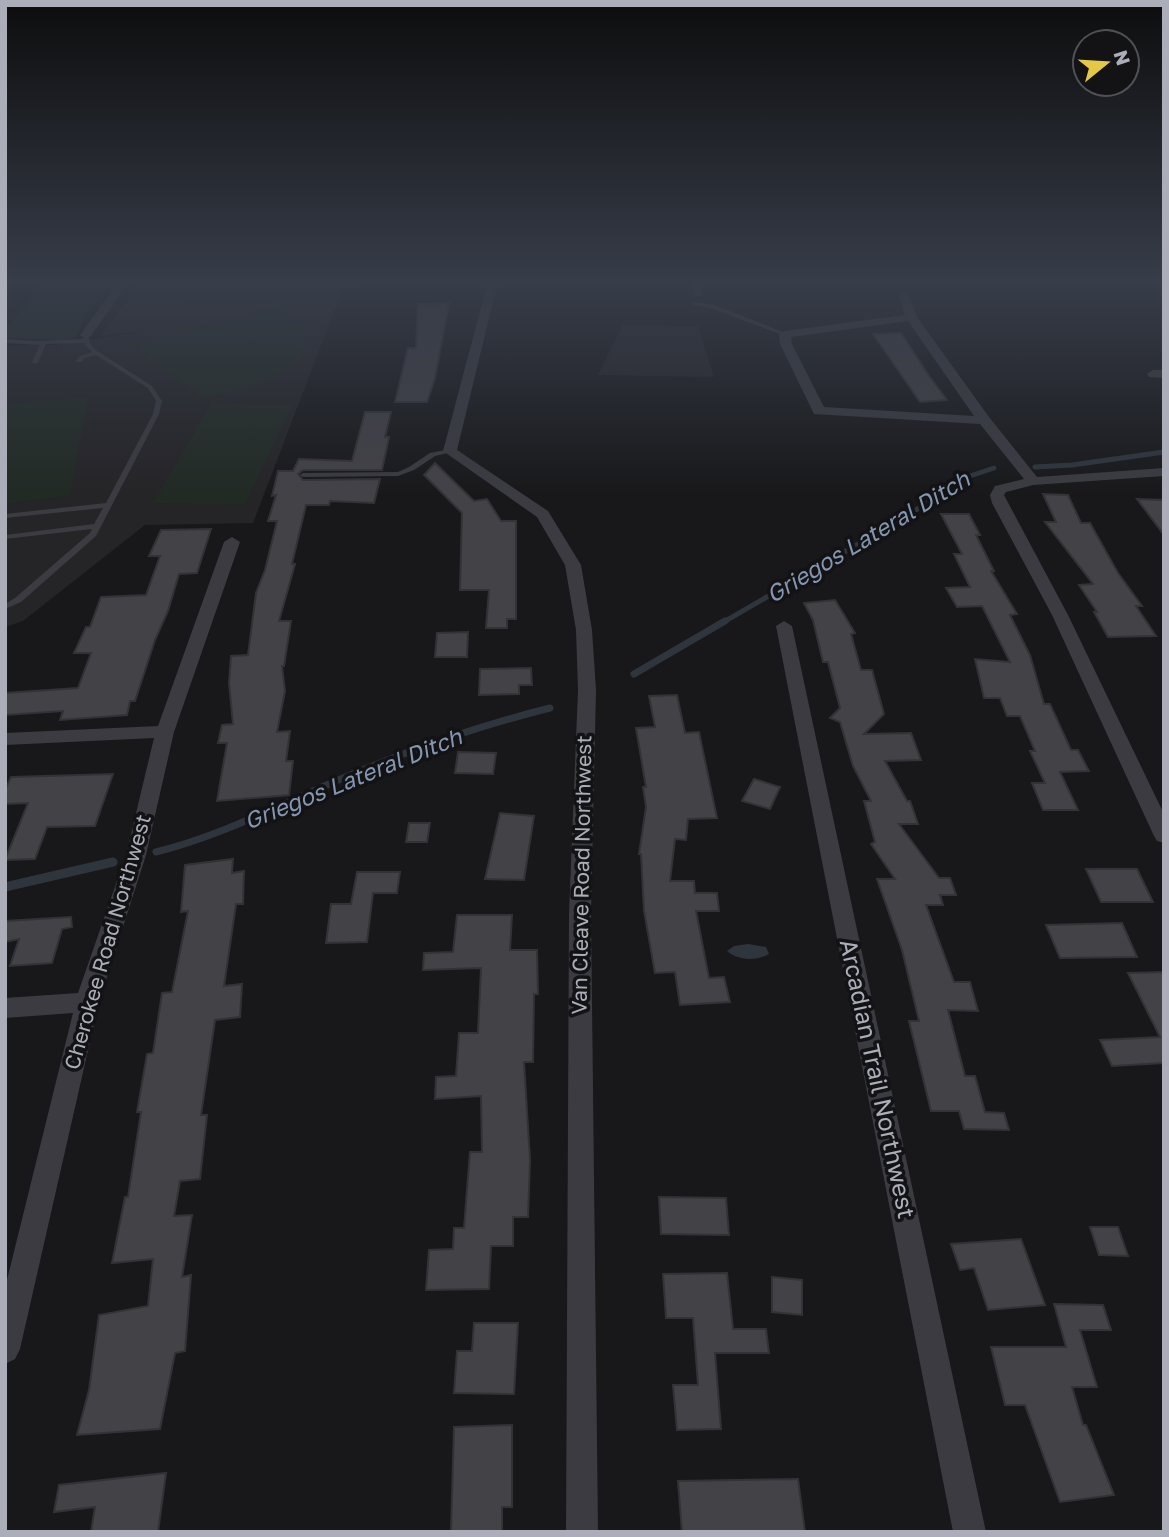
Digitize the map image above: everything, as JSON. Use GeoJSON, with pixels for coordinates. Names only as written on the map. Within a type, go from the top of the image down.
{"type":"FeatureCollection","features":[{"type":"Feature","properties":{"kind":"street"},"geometry":{"type":"LineString","coordinates":[[450,451],[474,353]]}},
{"type":"Feature","properties":{"kind":"street"},"geometry":{"type":"LineString","coordinates":[[790,353],[819,411],[984,420]]}},
{"type":"Feature","properties":{"kind":"street"},"geometry":{"type":"LineString","coordinates":[[936,353],[984,420],[1033,481]]}},
{"type":"Feature","properties":{"kind":"street","name":"Van Cleave Road Northwest"},"geometry":{"type":"LineString","coordinates":[[450,451],[543,514],[573,565],[584,630],[587,690],[580,913],[582,1532]]}},
{"type":"Feature","properties":{"kind":"street"},"geometry":{"type":"LineString","coordinates":[[1164,472],[1033,481],[1000,489],[997,495],[1059,615],[1164,836]]}},
{"type":"Feature","properties":{"kind":"street","name":"Cherokee Road Northwest"},"geometry":{"type":"LineString","coordinates":[[5,1349],[87,1002],[136,855],[166,732],[232,542]]}},
{"type":"Feature","properties":{"kind":"street","name":"Arcadian Trail Northwest"},"geometry":{"type":"LineString","coordinates":[[784,626],[970,1532]]}},
{"type":"Feature","properties":{"kind":"street"},"geometry":{"type":"LineString","coordinates":[[5,739],[166,732]]}},
{"type":"Feature","properties":{"kind":"street"},"geometry":{"type":"LineString","coordinates":[[5,1008],[87,1002]]}},
{"type":"Feature","properties":{"kind":"lane"},"geometry":{"type":"LineString","coordinates":[[35,362],[39,353]]}},
{"type":"Feature","properties":{"kind":"lane"},"geometry":{"type":"LineString","coordinates":[[5,607],[18,600],[93,534],[156,414],[159,401],[150,387],[96,353],[82,357],[79,361]]}},
{"type":"Feature","properties":{"kind":"lane"},"geometry":{"type":"LineString","coordinates":[[303,474],[398,474],[406,472],[424,456],[450,451]]}},
{"type":"Feature","properties":{"kind":"lane"},"geometry":{"type":"LineString","coordinates":[[5,516],[108,505]]}},
{"type":"Feature","properties":{"kind":"lane"},"geometry":{"type":"LineString","coordinates":[[5,537],[97,526]]}},
{"type":"Feature","properties":{"kind":"shaded area"},"geometry":{"type":"Polygon","coordinates":[[[5,353],[318,353],[253,523],[145,525],[23,621],[5,627],[5,353]]]}},
{"type":"Feature","properties":{"kind":"shaded area"},"geometry":{"type":"Polygon","coordinates":[[[143,353],[302,353],[295,362],[267,379],[239,390],[203,398],[143,353]]]}},
{"type":"Feature","properties":{"kind":"shaded area"},"geometry":{"type":"Polygon","coordinates":[[[609,353],[706,353],[714,377],[598,375],[609,353]]]}},
{"type":"Feature","properties":{"kind":"shaded area"},"geometry":{"type":"Polygon","coordinates":[[[88,397],[70,496],[5,503],[5,405],[88,397]]]}},
{"type":"Feature","properties":{"kind":"shaded area"},"geometry":{"type":"Polygon","coordinates":[[[211,404],[292,405],[245,505],[153,503],[211,404]]]}},
{"type":"Feature","properties":{"kind":"shaded area"},"geometry":{"type":"Polygon","coordinates":[[[748,944],[766,947],[769,954],[748,959],[727,951],[734,946],[748,944]]]}},
{"type":"Feature","properties":{"kind":"building"},"geometry":{"type":"Polygon","coordinates":[[[407,353],[440,353],[427,402],[395,402],[407,353]]]}},
{"type":"Feature","properties":{"kind":"building"},"geometry":{"type":"Polygon","coordinates":[[[886,353],[914,353],[947,400],[920,402],[886,353]]]}},
{"type":"Feature","properties":{"kind":"building"},"geometry":{"type":"Polygon","coordinates":[[[365,412],[391,412],[382,470],[303,470],[298,474],[303,480],[380,479],[374,503],[330,501],[329,505],[306,505],[292,564],[295,564],[279,621],[291,621],[282,666],[285,691],[277,732],[290,731],[286,761],[293,761],[289,795],[217,801],[227,743],[218,743],[222,725],[233,724],[229,683],[231,656],[248,655],[256,593],[265,570],[277,521],[268,521],[276,495],[272,496],[278,471],[293,471],[299,459],[352,461],[365,412]]]}},
{"type":"Feature","properties":{"kind":"building"},"geometry":{"type":"Polygon","coordinates":[[[435,463],[474,501],[487,499],[501,521],[516,521],[516,619],[507,619],[507,628],[486,628],[489,590],[460,590],[462,513],[424,475],[435,463]]]}},
{"type":"Feature","properties":{"kind":"building"},"geometry":{"type":"Polygon","coordinates":[[[1043,494],[1068,495],[1081,523],[1090,523],[1118,573],[1142,606],[1136,606],[1156,636],[1108,637],[1094,612],[1097,612],[1079,585],[1093,584],[1045,522],[1056,522],[1043,494]]]}},
{"type":"Feature","properties":{"kind":"building"},"geometry":{"type":"Polygon","coordinates":[[[1137,499],[1164,500],[1164,535],[1137,499]]]}},
{"type":"Feature","properties":{"kind":"building"},"geometry":{"type":"Polygon","coordinates":[[[941,514],[969,514],[994,571],[991,571],[1017,614],[1010,615],[1030,655],[1044,704],[1050,704],[1071,750],[1078,750],[1089,771],[1060,772],[1078,810],[1043,810],[1032,783],[1045,783],[1030,751],[1035,751],[1020,716],[1007,716],[1000,698],[984,698],[975,659],[1010,662],[982,606],[957,607],[946,588],[970,587],[954,554],[962,554],[941,514]]]}},
{"type":"Feature","properties":{"kind":"building"},"geometry":{"type":"Polygon","coordinates":[[[211,529],[197,573],[179,574],[135,701],[130,701],[127,715],[60,720],[63,711],[5,715],[5,693],[78,688],[91,653],[74,653],[86,627],[90,627],[101,597],[146,595],[160,556],[149,556],[161,530],[211,529]]]}},
{"type":"Feature","properties":{"kind":"building"},"geometry":{"type":"Polygon","coordinates":[[[835,600],[855,633],[851,634],[861,670],[872,670],[884,714],[864,734],[911,733],[921,760],[885,761],[907,801],[910,801],[918,824],[899,824],[939,878],[950,878],[956,895],[940,895],[943,905],[926,905],[954,982],[970,982],[978,1011],[948,1010],[965,1076],[975,1076],[985,1112],[1004,1113],[1009,1130],[964,1129],[959,1111],[931,1111],[909,1021],[919,1021],[902,950],[877,879],[895,879],[871,844],[875,842],[864,801],[871,801],[853,766],[840,722],[830,718],[840,708],[828,662],[823,662],[813,620],[804,603],[835,600]]]}},
{"type":"Feature","properties":{"kind":"building"},"geometry":{"type":"Polygon","coordinates":[[[468,632],[467,657],[435,657],[437,633],[468,632]]]}},
{"type":"Feature","properties":{"kind":"building"},"geometry":{"type":"Polygon","coordinates":[[[531,668],[532,685],[519,685],[519,694],[479,695],[480,669],[531,668]]]}},
{"type":"Feature","properties":{"kind":"building"},"geometry":{"type":"Polygon","coordinates":[[[677,695],[685,733],[699,732],[717,818],[688,819],[686,840],[675,839],[670,881],[694,881],[695,893],[717,893],[719,911],[696,911],[709,978],[724,977],[730,1002],[680,1005],[675,972],[655,973],[644,911],[639,854],[646,807],[643,787],[646,787],[636,728],[655,727],[649,696],[677,695]]]}},
{"type":"Feature","properties":{"kind":"building"},"geometry":{"type":"Polygon","coordinates":[[[458,752],[496,753],[493,774],[455,773],[458,752]]]}},
{"type":"Feature","properties":{"kind":"building"},"geometry":{"type":"Polygon","coordinates":[[[113,774],[95,826],[47,827],[35,859],[5,860],[28,803],[5,804],[5,790],[11,777],[113,774]]]}},
{"type":"Feature","properties":{"kind":"building"},"geometry":{"type":"Polygon","coordinates":[[[754,779],[780,787],[770,809],[742,801],[754,779]]]}},
{"type":"Feature","properties":{"kind":"building"},"geometry":{"type":"Polygon","coordinates":[[[500,813],[534,816],[524,880],[485,879],[500,813]]]}},
{"type":"Feature","properties":{"kind":"building"},"geometry":{"type":"Polygon","coordinates":[[[409,823],[430,823],[427,842],[406,842],[409,823]]]}},
{"type":"Feature","properties":{"kind":"building"},"geometry":{"type":"Polygon","coordinates":[[[233,859],[232,873],[244,871],[243,904],[236,904],[224,986],[242,984],[240,1017],[215,1020],[201,1115],[207,1115],[200,1179],[180,1181],[174,1216],[192,1215],[182,1277],[191,1275],[185,1351],[175,1353],[160,1429],[77,1435],[89,1390],[99,1315],[148,1306],[153,1259],[112,1263],[125,1197],[128,1197],[141,1112],[137,1112],[147,1054],[153,1053],[162,993],[172,992],[188,911],[181,912],[185,865],[233,859]]]}},
{"type":"Feature","properties":{"kind":"building"},"geometry":{"type":"Polygon","coordinates":[[[1086,869],[1137,869],[1153,902],[1101,902],[1086,869]]]}},
{"type":"Feature","properties":{"kind":"building"},"geometry":{"type":"Polygon","coordinates":[[[357,872],[400,872],[397,893],[373,893],[367,942],[326,943],[331,904],[351,904],[357,872]]]}},
{"type":"Feature","properties":{"kind":"building"},"geometry":{"type":"Polygon","coordinates":[[[457,915],[512,915],[510,950],[537,950],[538,994],[534,994],[533,1062],[524,1062],[530,1160],[528,1217],[513,1217],[513,1246],[491,1246],[489,1289],[426,1290],[429,1250],[453,1249],[454,1228],[464,1228],[470,1152],[482,1152],[481,1096],[435,1099],[436,1077],[456,1076],[459,1033],[478,1033],[481,968],[423,970],[424,953],[453,952],[457,915]]]}},
{"type":"Feature","properties":{"kind":"building"},"geometry":{"type":"Polygon","coordinates":[[[71,917],[72,927],[62,929],[52,963],[10,966],[19,939],[5,942],[5,921],[71,917]]]}},
{"type":"Feature","properties":{"kind":"building"},"geometry":{"type":"Polygon","coordinates":[[[1122,923],[1137,957],[1060,958],[1046,925],[1122,923]]]}},
{"type":"Feature","properties":{"kind":"building"},"geometry":{"type":"Polygon","coordinates":[[[1164,972],[1164,1063],[1112,1066],[1100,1040],[1160,1037],[1128,973],[1164,972]]]}},
{"type":"Feature","properties":{"kind":"building"},"geometry":{"type":"Polygon","coordinates":[[[659,1197],[726,1198],[729,1235],[661,1234],[659,1197]]]}},
{"type":"Feature","properties":{"kind":"building"},"geometry":{"type":"Polygon","coordinates":[[[1090,1227],[1118,1227],[1128,1256],[1099,1255],[1090,1227]]]}},
{"type":"Feature","properties":{"kind":"building"},"geometry":{"type":"Polygon","coordinates":[[[1021,1239],[1045,1305],[988,1310],[974,1268],[960,1270],[951,1244],[1021,1239]]]}},
{"type":"Feature","properties":{"kind":"building"},"geometry":{"type":"Polygon","coordinates":[[[727,1273],[733,1329],[766,1329],[769,1353],[715,1353],[721,1429],[677,1430],[673,1385],[698,1385],[693,1318],[666,1318],[663,1274],[727,1273]]]}},
{"type":"Feature","properties":{"kind":"building"},"geometry":{"type":"Polygon","coordinates":[[[772,1277],[802,1280],[802,1315],[772,1312],[772,1277]]]}},
{"type":"Feature","properties":{"kind":"building"},"geometry":{"type":"Polygon","coordinates":[[[1054,1304],[1103,1305],[1111,1330],[1080,1330],[1097,1387],[1072,1387],[1083,1425],[1086,1425],[1114,1495],[1060,1502],[1025,1405],[1005,1405],[991,1347],[1066,1347],[1054,1304]]]}},
{"type":"Feature","properties":{"kind":"building"},"geometry":{"type":"Polygon","coordinates":[[[474,1323],[518,1323],[514,1394],[454,1393],[457,1351],[472,1351],[474,1323]]]}},
{"type":"Feature","properties":{"kind":"building"},"geometry":{"type":"Polygon","coordinates":[[[512,1425],[512,1507],[502,1507],[502,1532],[451,1532],[454,1427],[512,1425]]]}},
{"type":"Feature","properties":{"kind":"building"},"geometry":{"type":"Polygon","coordinates":[[[166,1473],[158,1532],[91,1532],[95,1507],[54,1512],[59,1485],[166,1473]]]}},
{"type":"Feature","properties":{"kind":"building"},"geometry":{"type":"Polygon","coordinates":[[[798,1479],[805,1532],[682,1532],[678,1481],[798,1479]]]}},
{"type":"Feature","properties":{"kind":"waterway","name":"Griegos Lateral Ditch"},"geometry":{"type":"LineString","coordinates":[[1035,467],[1072,465],[1164,452]]}},
{"type":"Feature","properties":{"kind":"waterway","name":"Griegos Lateral Ditch"},"geometry":{"type":"LineString","coordinates":[[722,623],[913,512],[961,479],[994,468]]}},
{"type":"Feature","properties":{"kind":"waterway","name":"Griegos Lateral Ditch"},"geometry":{"type":"LineString","coordinates":[[634,674],[725,621]]}},
{"type":"Feature","properties":{"kind":"waterway","name":"Griegos Lateral Ditch"},"geometry":{"type":"LineString","coordinates":[[156,852],[222,830],[411,751],[550,708]]}},
{"type":"Feature","properties":{"kind":"waterway","name":"Griegos Lateral Ditch"},"geometry":{"type":"LineString","coordinates":[[5,887],[113,862]]}}]}
